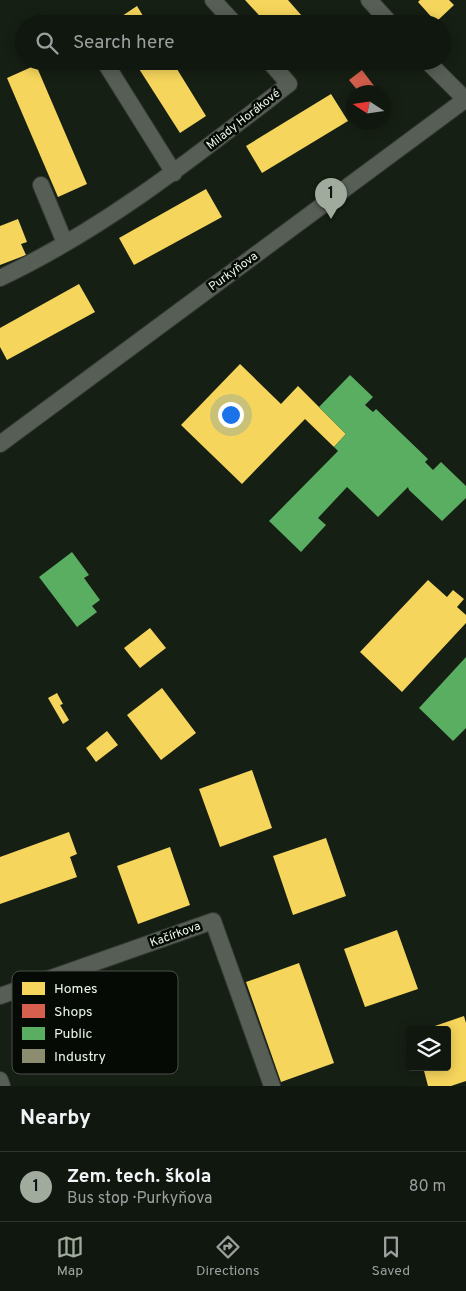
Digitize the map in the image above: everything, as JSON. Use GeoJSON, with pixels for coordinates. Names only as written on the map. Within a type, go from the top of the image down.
{"type":"FeatureCollection","features":[{"type":"Feature","properties":{"kind":"street"},"geometry":{"type":"LineString","coordinates":[[213,0],[227,15]]}},
{"type":"Feature","properties":{"kind":"street"},"geometry":{"type":"LineString","coordinates":[[369,0],[383,15]]}},
{"type":"Feature","properties":{"kind":"street"},"geometry":{"type":"LineString","coordinates":[[110,70],[174,173]]}},
{"type":"Feature","properties":{"kind":"street","name":"Milady Horákové"},"geometry":{"type":"LineString","coordinates":[[0,278],[29,264],[94,227],[174,173],[289,84],[277,70]]}},
{"type":"Feature","properties":{"kind":"street"},"geometry":{"type":"LineString","coordinates":[[436,70],[466,100]]}},
{"type":"Feature","properties":{"kind":"street","name":"Purkyňova"},"geometry":{"type":"LineString","coordinates":[[0,444],[466,100]]}},
{"type":"Feature","properties":{"kind":"street"},"geometry":{"type":"LineString","coordinates":[[41,185],[65,243]]}},
{"type":"Feature","properties":{"kind":"street","name":"Kačírkova"},"geometry":{"type":"LineString","coordinates":[[71,971],[213,921],[272,1086]]}},
{"type":"Feature","properties":{"kind":"street","name":"Kačírkova"},"geometry":{"type":"LineString","coordinates":[[0,996],[12,992]]}},
{"type":"Feature","properties":{"kind":"street"},"geometry":{"type":"LineString","coordinates":[[0,1080],[2,1086]]}},
{"type":"Feature","properties":{"kind":"building: Homes"},"geometry":{"type":"Polygon","coordinates":[[[245,0],[288,0],[301,15],[259,15],[245,0]]]}},
{"type":"Feature","properties":{"kind":"building: Homes"},"geometry":{"type":"Polygon","coordinates":[[[420,0],[449,0],[454,5],[443,15],[430,15],[418,2],[420,0]]]}},
{"type":"Feature","properties":{"kind":"building: Homes"},"geometry":{"type":"Polygon","coordinates":[[[137,6],[142,15],[124,15],[137,6]]]}},
{"type":"Feature","properties":{"kind":"building: Homes"},"geometry":{"type":"Polygon","coordinates":[[[25,70],[38,70],[87,184],[58,197],[7,78],[25,70]]]}},
{"type":"Feature","properties":{"kind":"building: Homes"},"geometry":{"type":"Polygon","coordinates":[[[140,70],[178,70],[206,116],[180,133],[140,70]]]}},
{"type":"Feature","properties":{"kind":"building: Homes"},"geometry":{"type":"Polygon","coordinates":[[[331,94],[346,118],[346,122],[262,173],[246,146],[331,94]]]}},
{"type":"Feature","properties":{"kind":"building: Homes"},"geometry":{"type":"Polygon","coordinates":[[[206,189],[222,217],[134,265],[119,238],[206,189]]]}},
{"type":"Feature","properties":{"kind":"building: Homes"},"geometry":{"type":"Polygon","coordinates":[[[18,219],[27,242],[21,244],[26,255],[0,265],[0,226],[18,219]]]}},
{"type":"Feature","properties":{"kind":"building: Homes"},"geometry":{"type":"Polygon","coordinates":[[[79,284],[95,312],[7,360],[0,347],[0,328],[79,284]]]}},
{"type":"Feature","properties":{"kind":"building: Homes"},"geometry":{"type":"Polygon","coordinates":[[[240,364],[281,404],[298,386],[346,434],[334,447],[305,419],[242,484],[181,425],[240,364]]]}},
{"type":"Feature","properties":{"kind":"building: Homes"},"geometry":{"type":"Polygon","coordinates":[[[428,580],[447,597],[453,590],[464,599],[457,607],[466,615],[466,623],[402,692],[360,652],[428,580]]]}},
{"type":"Feature","properties":{"kind":"building: Homes"},"geometry":{"type":"Polygon","coordinates":[[[150,628],[166,648],[140,668],[124,648],[150,628]]]}},
{"type":"Feature","properties":{"kind":"building: Homes"},"geometry":{"type":"Polygon","coordinates":[[[162,688],[196,733],[161,760],[127,715],[162,688]]]}},
{"type":"Feature","properties":{"kind":"building: Homes"},"geometry":{"type":"Polygon","coordinates":[[[57,693],[63,704],[60,705],[69,720],[63,724],[48,698],[57,693]]]}},
{"type":"Feature","properties":{"kind":"building: Homes"},"geometry":{"type":"Polygon","coordinates":[[[107,731],[118,745],[96,762],[86,748],[107,731]]]}},
{"type":"Feature","properties":{"kind":"building: Homes"},"geometry":{"type":"Polygon","coordinates":[[[252,770],[272,828],[220,847],[199,789],[252,770]]]}},
{"type":"Feature","properties":{"kind":"building: Homes"},"geometry":{"type":"Polygon","coordinates":[[[69,832],[77,854],[70,857],[77,877],[0,904],[0,857],[69,832]]]}},
{"type":"Feature","properties":{"kind":"building: Homes"},"geometry":{"type":"Polygon","coordinates":[[[326,838],[346,896],[293,915],[273,856],[326,838]]]}},
{"type":"Feature","properties":{"kind":"building: Homes"},"geometry":{"type":"Polygon","coordinates":[[[170,847],[190,905],[138,924],[117,866],[170,847]]]}},
{"type":"Feature","properties":{"kind":"building: Homes"},"geometry":{"type":"Polygon","coordinates":[[[397,930],[418,989],[365,1007],[344,949],[397,930]]]}},
{"type":"Feature","properties":{"kind":"building: Homes"},"geometry":{"type":"Polygon","coordinates":[[[299,963],[334,1063],[281,1082],[246,982],[299,963]]]}},
{"type":"Feature","properties":{"kind":"building: Homes"},"geometry":{"type":"Polygon","coordinates":[[[464,1016],[466,1023],[466,1081],[451,1086],[428,1086],[424,1071],[451,1071],[451,1026],[435,1026],[464,1016]]]}},
{"type":"Feature","properties":{"kind":"building: Shops"},"geometry":{"type":"Polygon","coordinates":[[[362,70],[373,85],[353,85],[349,80],[362,70]]]}},
{"type":"Feature","properties":{"kind":"building: Public"},"geometry":{"type":"Polygon","coordinates":[[[350,375],[373,397],[365,405],[373,412],[376,409],[428,459],[425,462],[433,470],[441,462],[466,486],[466,498],[442,521],[408,487],[378,517],[347,487],[318,518],[326,525],[301,552],[269,521],[338,451],[334,447],[346,434],[319,407],[350,375]]]}},
{"type":"Feature","properties":{"kind":"building: Public"},"geometry":{"type":"Polygon","coordinates":[[[72,552],[89,575],[84,578],[100,600],[92,606],[97,612],[77,627],[39,577],[72,552]]]}},
{"type":"Feature","properties":{"kind":"building: Public"},"geometry":{"type":"Polygon","coordinates":[[[466,657],[466,728],[453,741],[419,708],[466,657]]]}},
{"type":"Feature","properties":{"kind":"place","name":"Zem. tech. škola"},"geometry":{"type":"Point","coordinates":[331,219]}}]}
